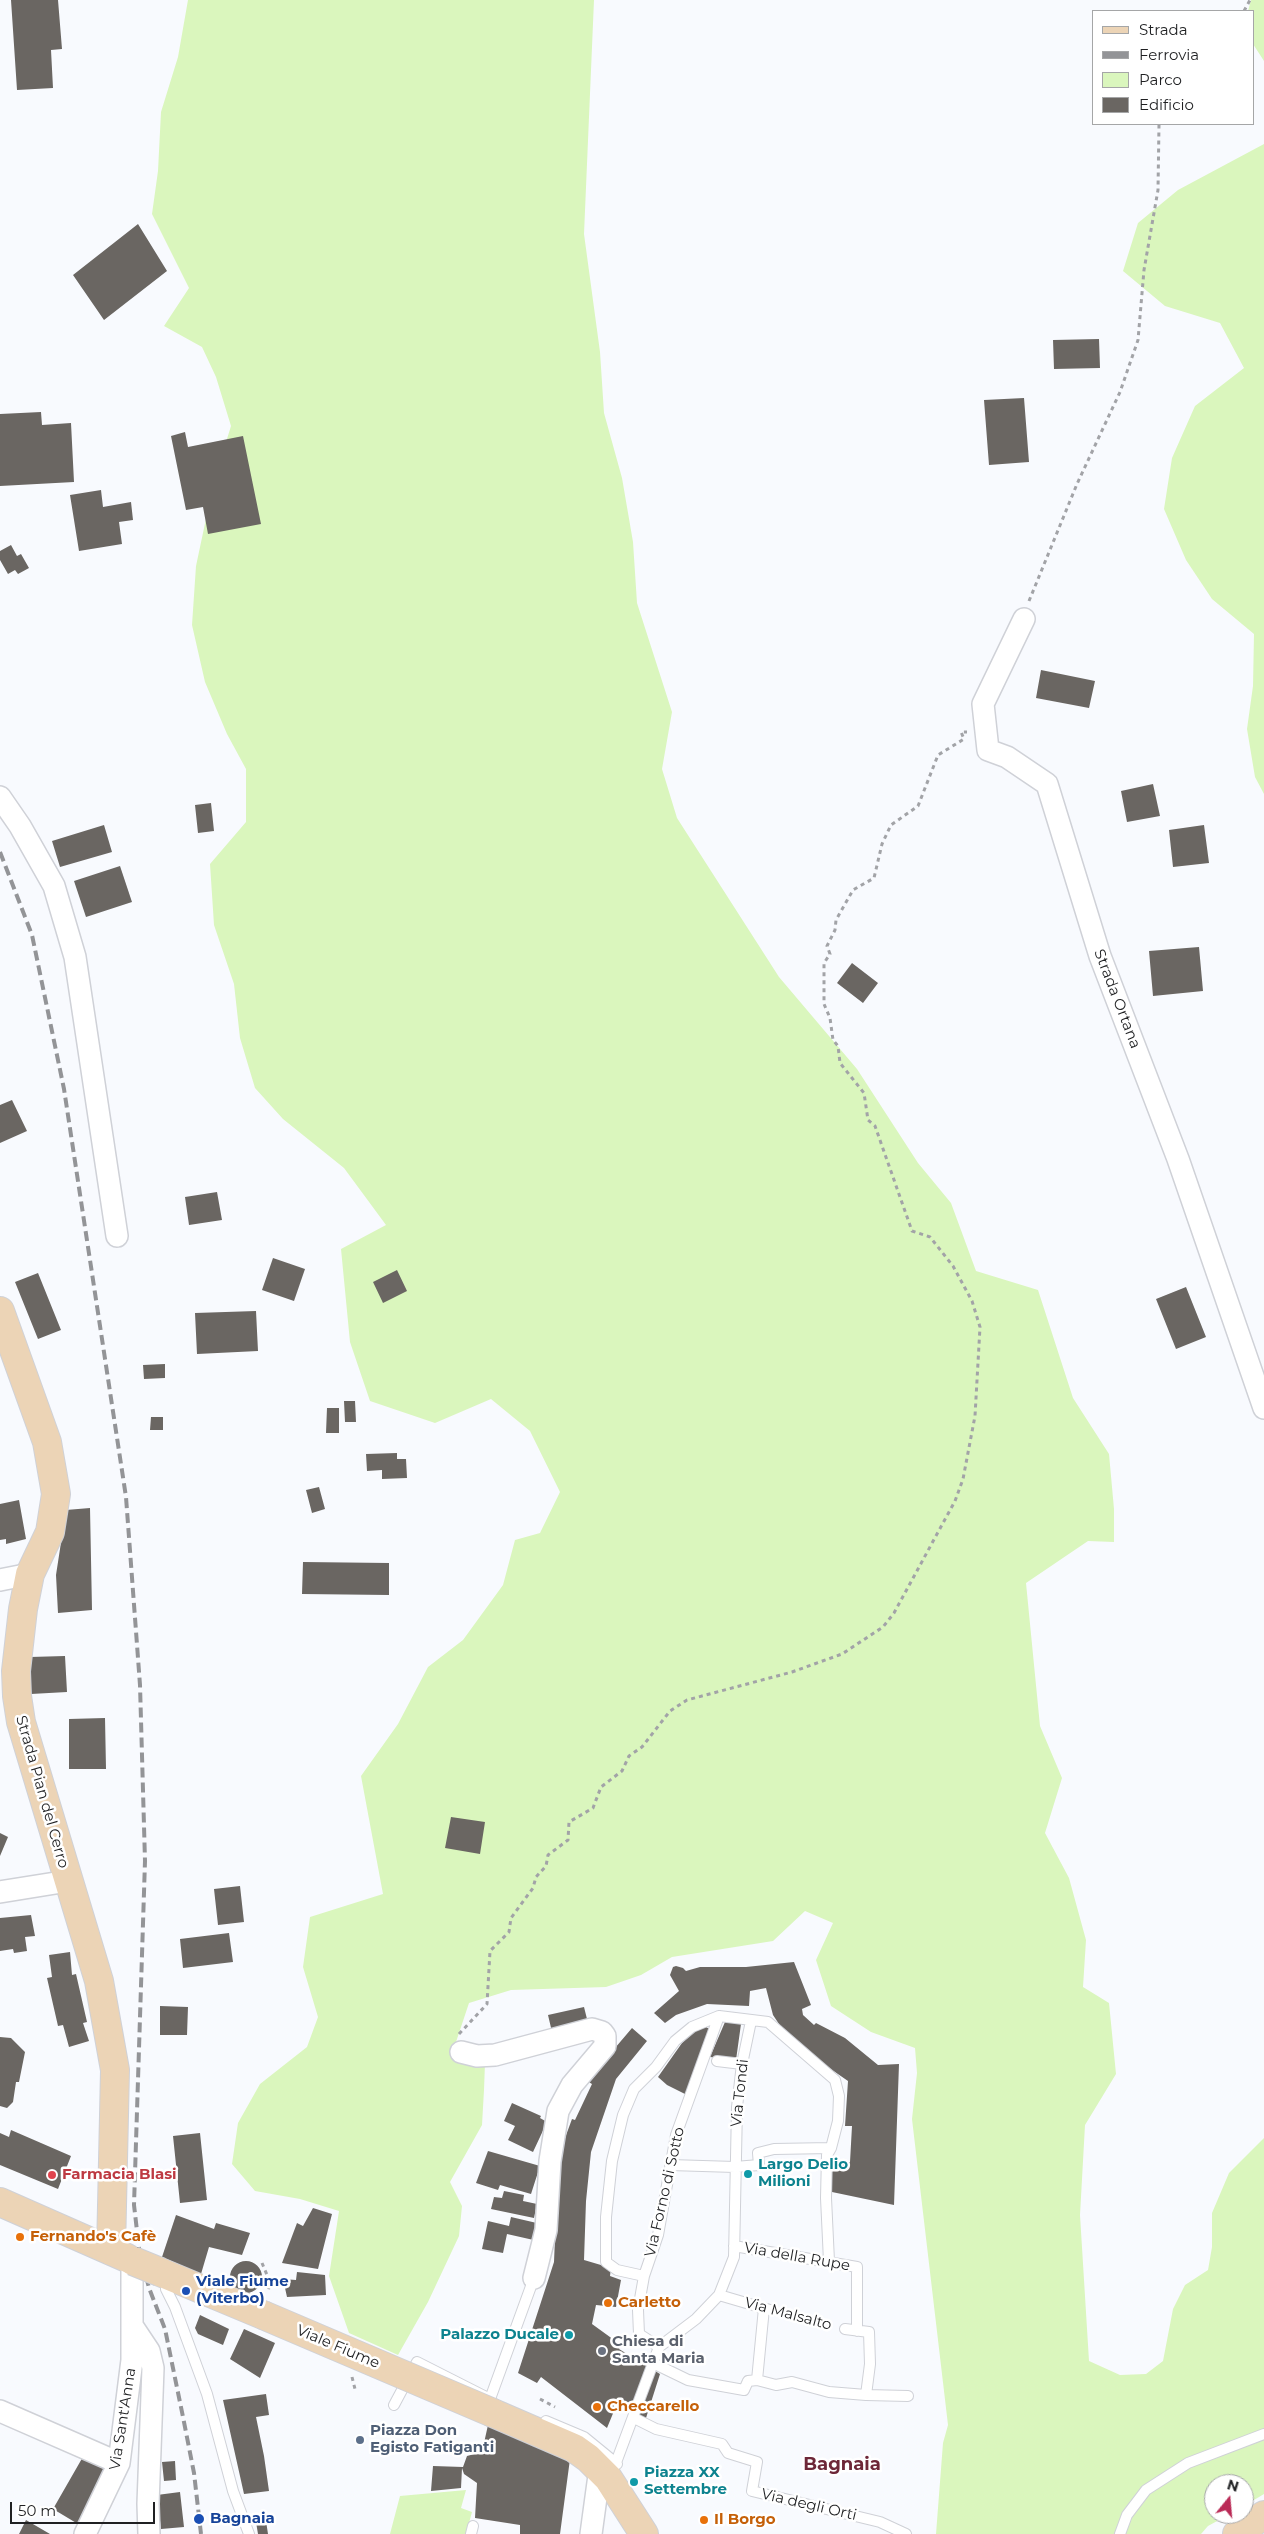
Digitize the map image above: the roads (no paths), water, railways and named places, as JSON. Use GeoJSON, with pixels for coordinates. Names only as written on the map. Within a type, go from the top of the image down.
{"type":"FeatureCollection","features":[{"type":"Feature","properties":{"kind":"street","name":"Strada Ortana"},"geometry":{"type":"LineString","coordinates":[[1024,619],[983,704],[988,750],[1006,757],[1047,784],[1100,956],[1178,1159],[1264,1408]]}},
{"type":"Feature","properties":{"kind":"street"},"geometry":{"type":"LineString","coordinates":[[0,797],[20,826],[54,886],[75,958],[117,1236]]}},
{"type":"Feature","properties":{"kind":"street","name":"Strada Pian del Cerro"},"geometry":{"type":"LineString","coordinates":[[0,1311],[47,1442],[56,1494],[50,1532],[30,1574],[23,1609],[16,1671],[20,1722],[99,1981],[115,2070],[125,2258]]}},
{"type":"Feature","properties":{"kind":"street"},"geometry":{"type":"LineString","coordinates":[[0,1580],[30,1574]]}},
{"type":"Feature","properties":{"kind":"street"},"geometry":{"type":"LineString","coordinates":[[0,1892],[68,1881]]}},
{"type":"Feature","properties":{"kind":"street"},"geometry":{"type":"LineString","coordinates":[[461,2052],[477,2056],[496,2055],[592,2029],[602,2032],[605,2036],[605,2046],[572,2085],[558,2111],[550,2161],[546,2230],[534,2278]]}},
{"type":"Feature","properties":{"kind":"street","name":"Viale Fiume"},"geometry":{"type":"LineString","coordinates":[[0,2202],[125,2258],[176,2288],[264,2305],[494,2405],[574,2448],[608,2470],[644,2534]]}},
{"type":"Feature","properties":{"kind":"street","name":"Via Sant'Anna"},"geometry":{"type":"LineString","coordinates":[[85,2534],[119,2464],[132,2360],[133,2327],[125,2258]]}},
{"type":"Feature","properties":{"kind":"street","name":"Via Sant'Anna"},"geometry":{"type":"LineString","coordinates":[[133,2327],[149,2351],[153,2368],[148,2504],[150,2534]]}},
{"type":"Feature","properties":{"kind":"street"},"geometry":{"type":"LineString","coordinates":[[0,2411],[119,2464]]}},
{"type":"Feature","properties":{"kind":"street"},"geometry":{"type":"LineString","coordinates":[[591,2534],[608,2470]]}},
{"type":"Feature","properties":{"kind":"street"},"geometry":{"type":"LineString","coordinates":[[1237,2534],[1264,2515]]}},
{"type":"Feature","properties":{"kind":"lane"},"geometry":{"type":"LineString","coordinates":[[644,2276],[617,2270],[606,2262],[606,2217],[612,2160],[623,2116],[634,2089],[656,2067],[675,2041],[692,2027],[719,2016],[768,2022],[835,2080],[839,2096],[838,2121],[832,2148],[827,2155],[826,2198],[829,2261]]}},
{"type":"Feature","properties":{"kind":"lane","name":"Via Forno di Sotto"},"geometry":{"type":"LineString","coordinates":[[659,2347],[639,2334],[638,2310],[644,2276],[658,2235],[676,2135],[710,2060],[719,2016]]}},
{"type":"Feature","properties":{"kind":"lane","name":"Via Tondi"},"geometry":{"type":"LineString","coordinates":[[719,2295],[731,2265],[734,2246],[737,2106],[742,2064],[751,2021]]}},
{"type":"Feature","properties":{"kind":"lane"},"geometry":{"type":"LineString","coordinates":[[710,2060],[742,2064]]}},
{"type":"Feature","properties":{"kind":"lane"},"geometry":{"type":"LineString","coordinates":[[670,2164],[759,2165],[758,2153],[774,2149],[832,2148]]}},
{"type":"Feature","properties":{"kind":"lane","name":"Via della Rupe"},"geometry":{"type":"LineString","coordinates":[[734,2246],[857,2267],[857,2331]]}},
{"type":"Feature","properties":{"kind":"lane"},"geometry":{"type":"LineString","coordinates":[[394,2405],[417,2362],[494,2405],[534,2278]]}},
{"type":"Feature","properties":{"kind":"lane"},"geometry":{"type":"LineString","coordinates":[[176,2288],[233,2491],[249,2534]]}},
{"type":"Feature","properties":{"kind":"lane"},"geometry":{"type":"LineString","coordinates":[[533,2416],[584,2437],[608,2470],[634,2418],[659,2347],[696,2319],[719,2295]]}},
{"type":"Feature","properties":{"kind":"lane","name":"Via Malsalto"},"geometry":{"type":"LineString","coordinates":[[719,2295],[767,2309],[757,2380]]}},
{"type":"Feature","properties":{"kind":"lane","name":"Via Malsalto"},"geometry":{"type":"LineString","coordinates":[[845,2329],[869,2332],[870,2364],[866,2395]]}},
{"type":"Feature","properties":{"kind":"lane"},"geometry":{"type":"LineString","coordinates":[[653,2363],[688,2380],[744,2390],[748,2381],[757,2380],[776,2385],[792,2382],[829,2392],[908,2396]]}},
{"type":"Feature","properties":{"kind":"lane","name":"Via degli Orti"},"geometry":{"type":"LineString","coordinates":[[634,2418],[656,2429],[722,2444],[728,2453],[757,2462],[752,2491],[880,2522],[906,2534]]}},
{"type":"Feature","properties":{"kind":"lane"},"geometry":{"type":"LineString","coordinates":[[1120,2534],[1127,2515],[1146,2490],[1188,2463],[1264,2434]]}},
{"type":"Feature","properties":{"kind":"railway"},"geometry":{"type":"LineString","coordinates":[[0,852],[32,935],[64,1089],[126,1497],[140,1685],[145,1861],[134,2205],[139,2248],[149,2288],[165,2329],[183,2417],[194,2473],[201,2534]]}},
{"type":"Feature","properties":{"kind":"place","name":"Largo Delio Milioni"},"geometry":{"type":"Point","coordinates":[748,2174]}},
{"type":"Feature","properties":{"kind":"place","name":"Farmacia Blasi"},"geometry":{"type":"Point","coordinates":[52,2175]}},
{"type":"Feature","properties":{"kind":"place","name":"Fernando's Cafè"},"geometry":{"type":"Point","coordinates":[20,2237]}},
{"type":"Feature","properties":{"kind":"place","name":"Viale Fiume (Viterbo)"},"geometry":{"type":"Point","coordinates":[186,2291]}},
{"type":"Feature","properties":{"kind":"place","name":"Carletto"},"geometry":{"type":"Point","coordinates":[608,2303]}},
{"type":"Feature","properties":{"kind":"place","name":"Palazzo Ducale"},"geometry":{"type":"Point","coordinates":[569,2335]}},
{"type":"Feature","properties":{"kind":"place","name":"Chiesa di Santa Maria"},"geometry":{"type":"Point","coordinates":[602,2351]}},
{"type":"Feature","properties":{"kind":"place","name":"Checcarello"},"geometry":{"type":"Point","coordinates":[597,2407]}},
{"type":"Feature","properties":{"kind":"place","name":"Piazza Don Egisto Fatiganti"},"geometry":{"type":"Point","coordinates":[360,2440]}},
{"type":"Feature","properties":{"kind":"place","name":"Piazza XX Settembre"},"geometry":{"type":"Point","coordinates":[634,2482]}},
{"type":"Feature","properties":{"kind":"place","name":"Bagnaia"},"geometry":{"type":"Point","coordinates":[199,2519]}},
{"type":"Feature","properties":{"kind":"place","name":"Il Borgo"},"geometry":{"type":"Point","coordinates":[704,2520]}},
{"type":"Feature","properties":{"kind":"district","name":"Bagnaia"},"geometry":{"type":"Point","coordinates":[842,2465]}}]}
